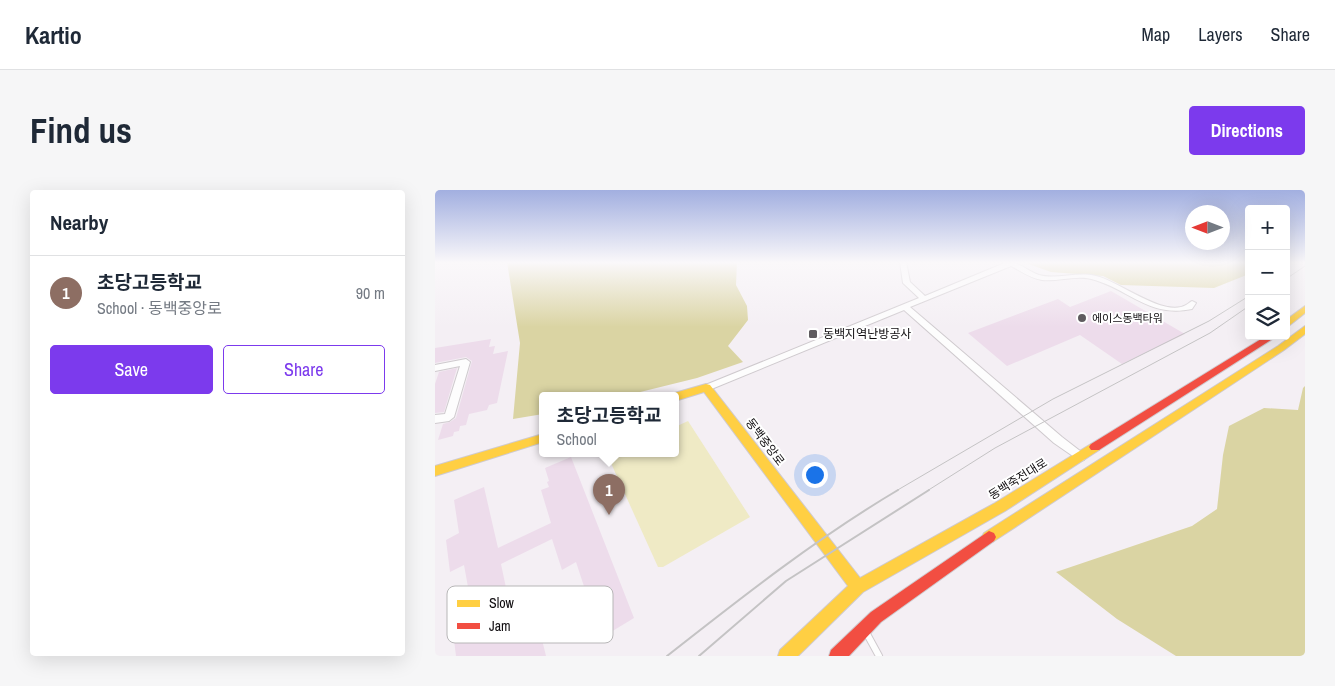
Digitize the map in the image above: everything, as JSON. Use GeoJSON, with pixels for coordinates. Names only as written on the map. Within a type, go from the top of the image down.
{"type":"FeatureCollection","features":[{"type":"Feature","properties":{"kind":"main road"},"geometry":{"type":"LineString","coordinates":[[1290,321],[1305,308]]}},
{"type":"Feature","properties":{"kind":"main road"},"geometry":{"type":"LineString","coordinates":[[837,656],[876,617],[1014,519],[1281,348],[1305,329]]}},
{"type":"Feature","properties":{"kind":"main road","name":"동백죽전대로"},"geometry":{"type":"LineString","coordinates":[[786,656],[858,587],[1000,507],[1267,340]]}},
{"type":"Feature","properties":{"kind":"main road"},"geometry":{"type":"LineString","coordinates":[[679,396],[706,388]]}},
{"type":"Feature","properties":{"kind":"main road","name":"동백중앙로"},"geometry":{"type":"LineString","coordinates":[[706,388],[858,587]]}},
{"type":"Feature","properties":{"kind":"main road"},"geometry":{"type":"LineString","coordinates":[[435,471],[539,439]]}},
{"type":"Feature","properties":{"kind":"street"},"geometry":{"type":"LineString","coordinates":[[908,284],[924,299]]}},
{"type":"Feature","properties":{"kind":"street"},"geometry":{"type":"LineString","coordinates":[[706,388],[961,284]]}},
{"type":"Feature","properties":{"kind":"street"},"geometry":{"type":"LineString","coordinates":[[1110,284],[1152,306],[1178,311],[1189,307],[1192,303]]}},
{"type":"Feature","properties":{"kind":"street"},"geometry":{"type":"LineString","coordinates":[[905,307],[1080,457]]}},
{"type":"Feature","properties":{"kind":"street"},"geometry":{"type":"LineString","coordinates":[[435,368],[466,362],[449,416],[435,420]]}},
{"type":"Feature","properties":{"kind":"lane"},"geometry":{"type":"LineString","coordinates":[[864,629],[879,656]]}},
{"type":"Feature","properties":{"kind":"shaded area"},"geometry":{"type":"Polygon","coordinates":[[[510,284],[736,284],[747,306],[748,320],[728,346],[743,362],[697,378],[640,392],[539,392],[539,415],[513,419],[520,343],[510,284]]]}},
{"type":"Feature","properties":{"kind":"shaded area"},"geometry":{"type":"Polygon","coordinates":[[[1118,284],[1225,284],[1214,288],[1121,285],[1118,284]]]}},
{"type":"Feature","properties":{"kind":"shaded area"},"geometry":{"type":"Polygon","coordinates":[[[1305,386],[1305,656],[1176,656],[1117,619],[1056,572],[1192,526],[1217,509],[1223,455],[1229,426],[1264,408],[1298,410],[1305,386]]]}},
{"type":"Feature","properties":{"kind":"shaded area"},"geometry":{"type":"Polygon","coordinates":[[[688,421],[750,517],[663,567],[658,567],[610,461],[613,457],[679,457],[679,425],[688,421]]]}},
{"type":"Feature","properties":{"kind":"building","name":"에이스동백타워"},"geometry":{"type":"Polygon","coordinates":[[[1111,291],[1185,334],[1122,364],[1080,335],[1007,366],[968,333],[1058,299],[1070,307],[1111,291]]]}},
{"type":"Feature","properties":{"kind":"building"},"geometry":{"type":"Polygon","coordinates":[[[491,339],[489,347],[495,346],[493,354],[508,351],[497,403],[489,405],[487,410],[469,414],[466,425],[460,426],[459,431],[454,432],[453,436],[438,440],[443,424],[456,418],[472,361],[466,357],[435,363],[435,348],[491,339]]]}},
{"type":"Feature","properties":{"kind":"building"},"geometry":{"type":"Polygon","coordinates":[[[457,368],[444,412],[435,413],[435,384],[439,372],[457,368]]]}},
{"type":"Feature","properties":{"kind":"building"},"geometry":{"type":"Polygon","coordinates":[[[571,457],[634,618],[613,631],[613,586],[584,586],[576,562],[562,570],[552,539],[501,564],[506,586],[468,586],[464,565],[450,572],[446,540],[459,533],[454,500],[484,487],[498,548],[551,523],[541,490],[549,487],[545,468],[571,457]]]}},
{"type":"Feature","properties":{"kind":"building"},"geometry":{"type":"Polygon","coordinates":[[[454,643],[543,643],[546,656],[456,656],[454,643]]]}},
{"type":"Feature","properties":{"kind":"tram line"},"geometry":{"type":"LineString","coordinates":[[896,491],[1053,399],[1209,321],[1245,298]]}},
{"type":"Feature","properties":{"kind":"tram line"},"geometry":{"type":"LineString","coordinates":[[927,491],[995,448],[1210,333],[1245,309]]}},
{"type":"Feature","properties":{"kind":"tram line"},"geometry":{"type":"LineString","coordinates":[[667,656],[809,548],[898,490]]}},
{"type":"Feature","properties":{"kind":"tram line"},"geometry":{"type":"LineString","coordinates":[[699,656],[786,581],[929,490]]}},
{"type":"Feature","properties":{"kind":"traffic: slow"},"geometry":{"type":"LineString","coordinates":[[1290,322],[1305,309]]}},
{"type":"Feature","properties":{"kind":"traffic: slow"},"geometry":{"type":"LineString","coordinates":[[989,537],[1281,348],[1305,329]]}},
{"type":"Feature","properties":{"kind":"traffic: slow"},"geometry":{"type":"LineString","coordinates":[[679,396],[706,388],[858,587]]}},
{"type":"Feature","properties":{"kind":"traffic: slow"},"geometry":{"type":"LineString","coordinates":[[435,471],[539,439]]}},
{"type":"Feature","properties":{"kind":"traffic: slow"},"geometry":{"type":"LineString","coordinates":[[786,656],[858,587],[1000,507],[1095,447]]}},
{"type":"Feature","properties":{"kind":"traffic: jam"},"geometry":{"type":"LineString","coordinates":[[1095,447],[1267,340]]}},
{"type":"Feature","properties":{"kind":"traffic: jam"},"geometry":{"type":"LineString","coordinates":[[837,656],[876,617],[989,537]]}},
{"type":"Feature","properties":{"kind":"place","name":"에이스동백타워"},"geometry":{"type":"Point","coordinates":[1082,318]}},
{"type":"Feature","properties":{"kind":"place","name":"동백지역난방공사"},"geometry":{"type":"Point","coordinates":[813,334]}},
{"type":"Feature","properties":{"kind":"place","name":"초당고등학교"},"geometry":{"type":"Point","coordinates":[609,515]}}]}
